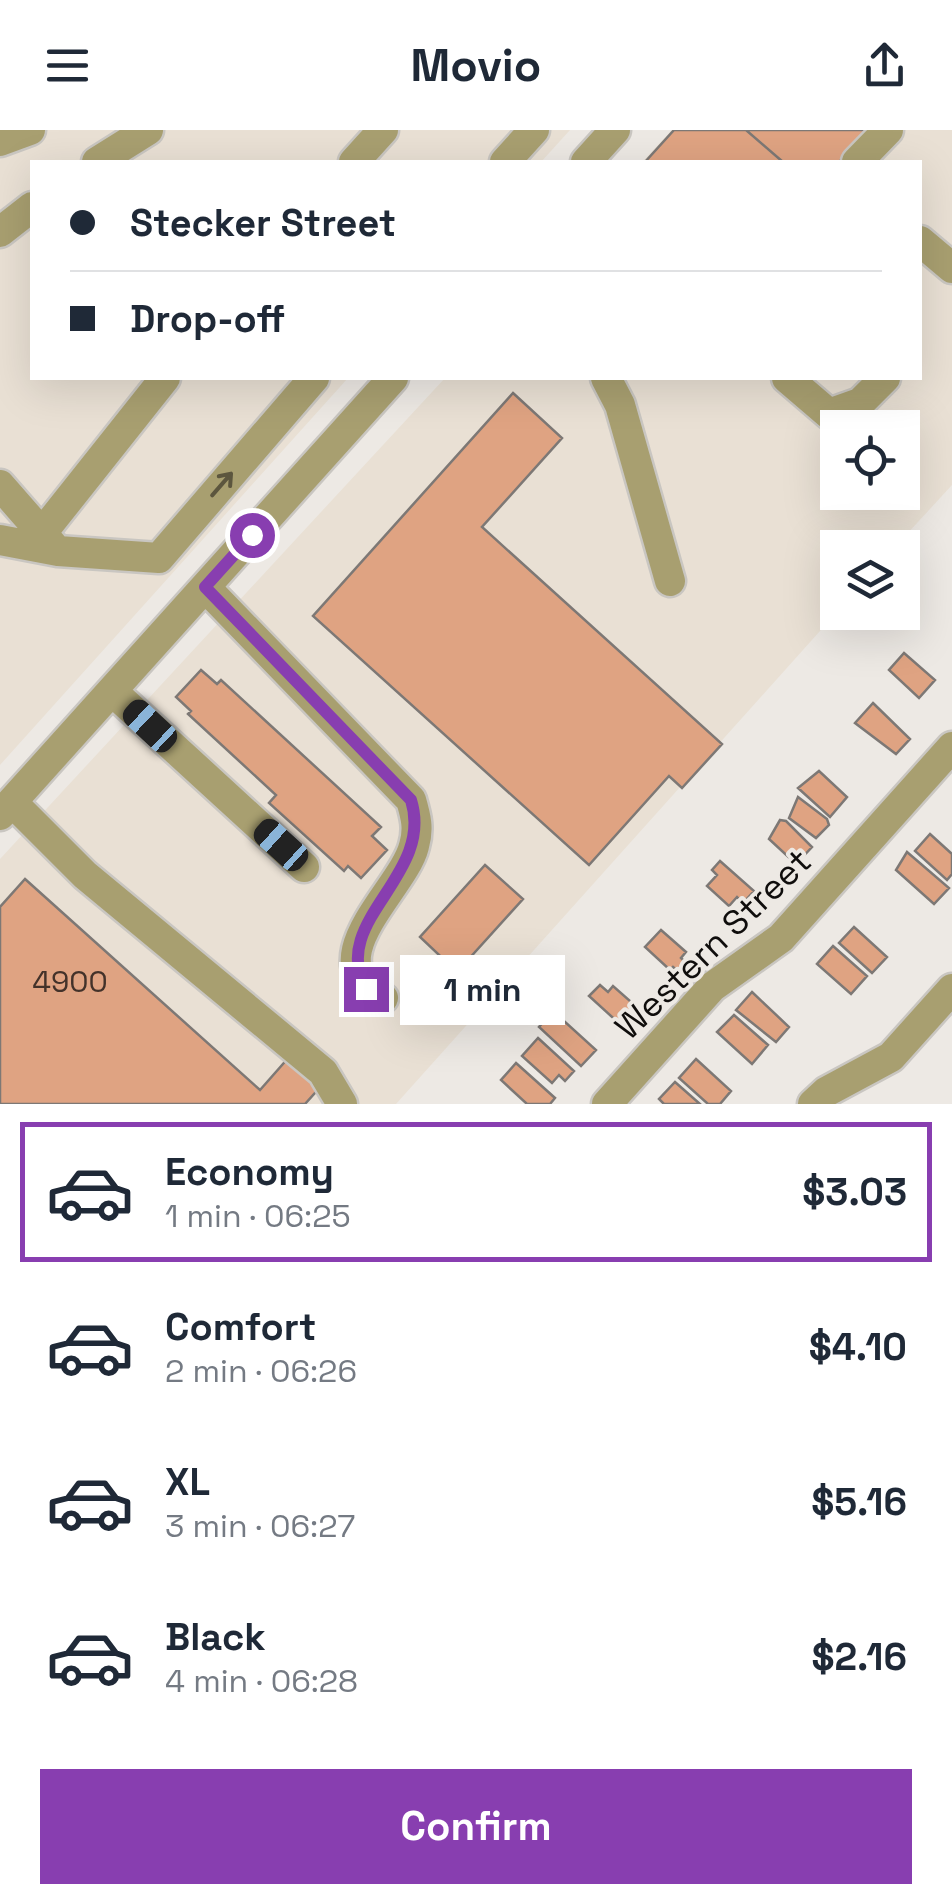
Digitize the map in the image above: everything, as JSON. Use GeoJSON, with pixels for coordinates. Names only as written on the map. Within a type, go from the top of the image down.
{"type":"FeatureCollection","features":[{"type":"Feature","properties":{"kind":"street"},"geometry":{"type":"LineString","coordinates":[[0,141],[30,130]]}},
{"type":"Feature","properties":{"kind":"street"},"geometry":{"type":"LineString","coordinates":[[99,160],[148,130]]}},
{"type":"Feature","properties":{"kind":"street"},"geometry":{"type":"LineString","coordinates":[[356,160],[383,130]]}},
{"type":"Feature","properties":{"kind":"street"},"geometry":{"type":"LineString","coordinates":[[507,160],[534,130]]}},
{"type":"Feature","properties":{"kind":"street"},"geometry":{"type":"LineString","coordinates":[[588,160],[616,130]]}},
{"type":"Feature","properties":{"kind":"street"},"geometry":{"type":"LineString","coordinates":[[859,160],[888,130]]}},
{"type":"Feature","properties":{"kind":"street"},"geometry":{"type":"LineString","coordinates":[[0,232],[30,209]]}},
{"type":"Feature","properties":{"kind":"street"},"geometry":{"type":"LineString","coordinates":[[922,243],[952,268]]}},
{"type":"Feature","properties":{"kind":"street"},"geometry":{"type":"LineString","coordinates":[[50,542],[164,380]]}},
{"type":"Feature","properties":{"kind":"street"},"geometry":{"type":"LineString","coordinates":[[0,540],[50,542],[159,558],[312,380]]}},
{"type":"Feature","properties":{"kind":"street"},"geometry":{"type":"LineString","coordinates":[[342,1104],[323,1072],[6,809],[391,380]]}},
{"type":"Feature","properties":{"kind":"street"},"geometry":{"type":"LineString","coordinates":[[607,380],[620,405],[670,582]]}},
{"type":"Feature","properties":{"kind":"street"},"geometry":{"type":"LineString","coordinates":[[788,380],[829,414],[860,403],[883,380]]}},
{"type":"Feature","properties":{"kind":"street"},"geometry":{"type":"LineString","coordinates":[[0,485],[50,542]]}},
{"type":"Feature","properties":{"kind":"street"},"geometry":{"type":"LineString","coordinates":[[205,587],[411,800],[418,822],[414,850],[374,908],[361,940],[356,972],[366,989],[382,998]]}},
{"type":"Feature","properties":{"kind":"street"},"geometry":{"type":"LineString","coordinates":[[112,690],[304,867]]}},
{"type":"Feature","properties":{"kind":"street","name":"Western Street"},"geometry":{"type":"LineString","coordinates":[[607,1104],[712,987],[781,938],[952,747]]}},
{"type":"Feature","properties":{"kind":"street"},"geometry":{"type":"LineString","coordinates":[[813,1104],[826,1092],[892,1057],[952,989]]}},
{"type":"Feature","properties":{"kind":"shaded area"},"geometry":{"type":"Polygon","coordinates":[[[0,130],[570,130],[543,160],[30,160],[30,380],[346,380],[0,765],[0,130]]]}},
{"type":"Feature","properties":{"kind":"shaded area"},"geometry":{"type":"Polygon","coordinates":[[[672,130],[952,130],[952,485],[911,530],[820,530],[821,630],[396,1104],[0,1104],[0,859],[443,380],[922,380],[922,160],[644,160],[672,130]]]}},
{"type":"Feature","properties":{"kind":"building"},"geometry":{"type":"Polygon","coordinates":[[[674,130],[746,130],[781,160],[647,160],[674,130]]]}},
{"type":"Feature","properties":{"kind":"building"},"geometry":{"type":"Polygon","coordinates":[[[746,130],[868,130],[841,160],[781,160],[746,130]]]}},
{"type":"Feature","properties":{"kind":"building"},"geometry":{"type":"Polygon","coordinates":[[[513,393],[562,438],[482,527],[722,744],[682,788],[669,776],[589,865],[313,616],[513,393]]]}},
{"type":"Feature","properties":{"kind":"building"},"geometry":{"type":"Polygon","coordinates":[[[904,653],[935,680],[919,698],[889,670],[904,653]]]}},
{"type":"Feature","properties":{"kind":"building"},"geometry":{"type":"Polygon","coordinates":[[[201,670],[217,684],[221,680],[381,827],[372,836],[387,850],[361,878],[348,866],[344,871],[269,803],[276,795],[188,714],[191,711],[176,697],[201,670]]]}},
{"type":"Feature","properties":{"kind":"building"},"geometry":{"type":"Polygon","coordinates":[[[873,703],[910,739],[896,754],[855,723],[873,703]]]}},
{"type":"Feature","properties":{"kind":"building"},"geometry":{"type":"Polygon","coordinates":[[[819,771],[847,797],[830,817],[798,788],[819,771]]]}},
{"type":"Feature","properties":{"kind":"building"},"geometry":{"type":"Polygon","coordinates":[[[798,797],[827,819],[829,825],[816,838],[789,818],[798,797]]]}},
{"type":"Feature","properties":{"kind":"building"},"geometry":{"type":"Polygon","coordinates":[[[780,820],[786,821],[812,847],[796,864],[769,839],[780,820]]]}},
{"type":"Feature","properties":{"kind":"building"},"geometry":{"type":"Polygon","coordinates":[[[930,834],[952,854],[952,874],[947,880],[915,851],[930,834]]]}},
{"type":"Feature","properties":{"kind":"building"},"geometry":{"type":"Polygon","coordinates":[[[907,852],[949,888],[934,904],[896,870],[907,852]]]}},
{"type":"Feature","properties":{"kind":"building"},"geometry":{"type":"Polygon","coordinates":[[[720,861],[754,891],[743,903],[737,897],[729,906],[707,886],[717,875],[712,870],[720,861]]]}},
{"type":"Feature","properties":{"kind":"building"},"geometry":{"type":"Polygon","coordinates":[[[485,865],[523,899],[457,972],[420,937],[485,865]]]}},
{"type":"Feature","properties":{"kind":"building"},"geometry":{"type":"Polygon","coordinates":[[[25,879],[260,1090],[290,1056],[322,1085],[305,1104],[0,1104],[0,907],[25,879]]]}},
{"type":"Feature","properties":{"kind":"building"},"geometry":{"type":"Polygon","coordinates":[[[854,927],[887,957],[872,973],[839,943],[854,927]]]}},
{"type":"Feature","properties":{"kind":"building"},"geometry":{"type":"Polygon","coordinates":[[[661,930],[686,952],[681,958],[686,963],[679,972],[673,967],[670,970],[645,947],[661,930]]]}},
{"type":"Feature","properties":{"kind":"building"},"geometry":{"type":"Polygon","coordinates":[[[833,946],[867,976],[851,994],[817,964],[833,946]]]}},
{"type":"Feature","properties":{"kind":"building"},"geometry":{"type":"Polygon","coordinates":[[[600,985],[608,992],[613,986],[638,1008],[622,1026],[589,996],[600,985]]]}},
{"type":"Feature","properties":{"kind":"building"},"geometry":{"type":"Polygon","coordinates":[[[752,992],[789,1027],[776,1042],[736,1010],[752,992]]]}},
{"type":"Feature","properties":{"kind":"building"},"geometry":{"type":"Polygon","coordinates":[[[553,1011],[596,1050],[581,1066],[539,1027],[553,1011]]]}},
{"type":"Feature","properties":{"kind":"building"},"geometry":{"type":"Polygon","coordinates":[[[734,1015],[768,1045],[752,1064],[717,1032],[734,1015]]]}},
{"type":"Feature","properties":{"kind":"building"},"geometry":{"type":"Polygon","coordinates":[[[538,1038],[574,1071],[565,1081],[559,1075],[552,1083],[522,1056],[538,1038]]]}},
{"type":"Feature","properties":{"kind":"building"},"geometry":{"type":"Polygon","coordinates":[[[696,1059],[731,1091],[720,1104],[708,1104],[679,1078],[696,1059]]]}},
{"type":"Feature","properties":{"kind":"building"},"geometry":{"type":"Polygon","coordinates":[[[516,1063],[555,1098],[550,1104],[527,1104],[501,1080],[516,1063]]]}},
{"type":"Feature","properties":{"kind":"building"},"geometry":{"type":"Polygon","coordinates":[[[675,1082],[700,1104],[664,1104],[659,1099],[675,1082]]]}},
{"type":"Feature","properties":{"kind":"route"},"geometry":{"type":"LineString","coordinates":[[252,535],[205,587],[411,800],[418,822],[414,850],[374,908],[361,940],[356,972],[366,989]]}}]}
